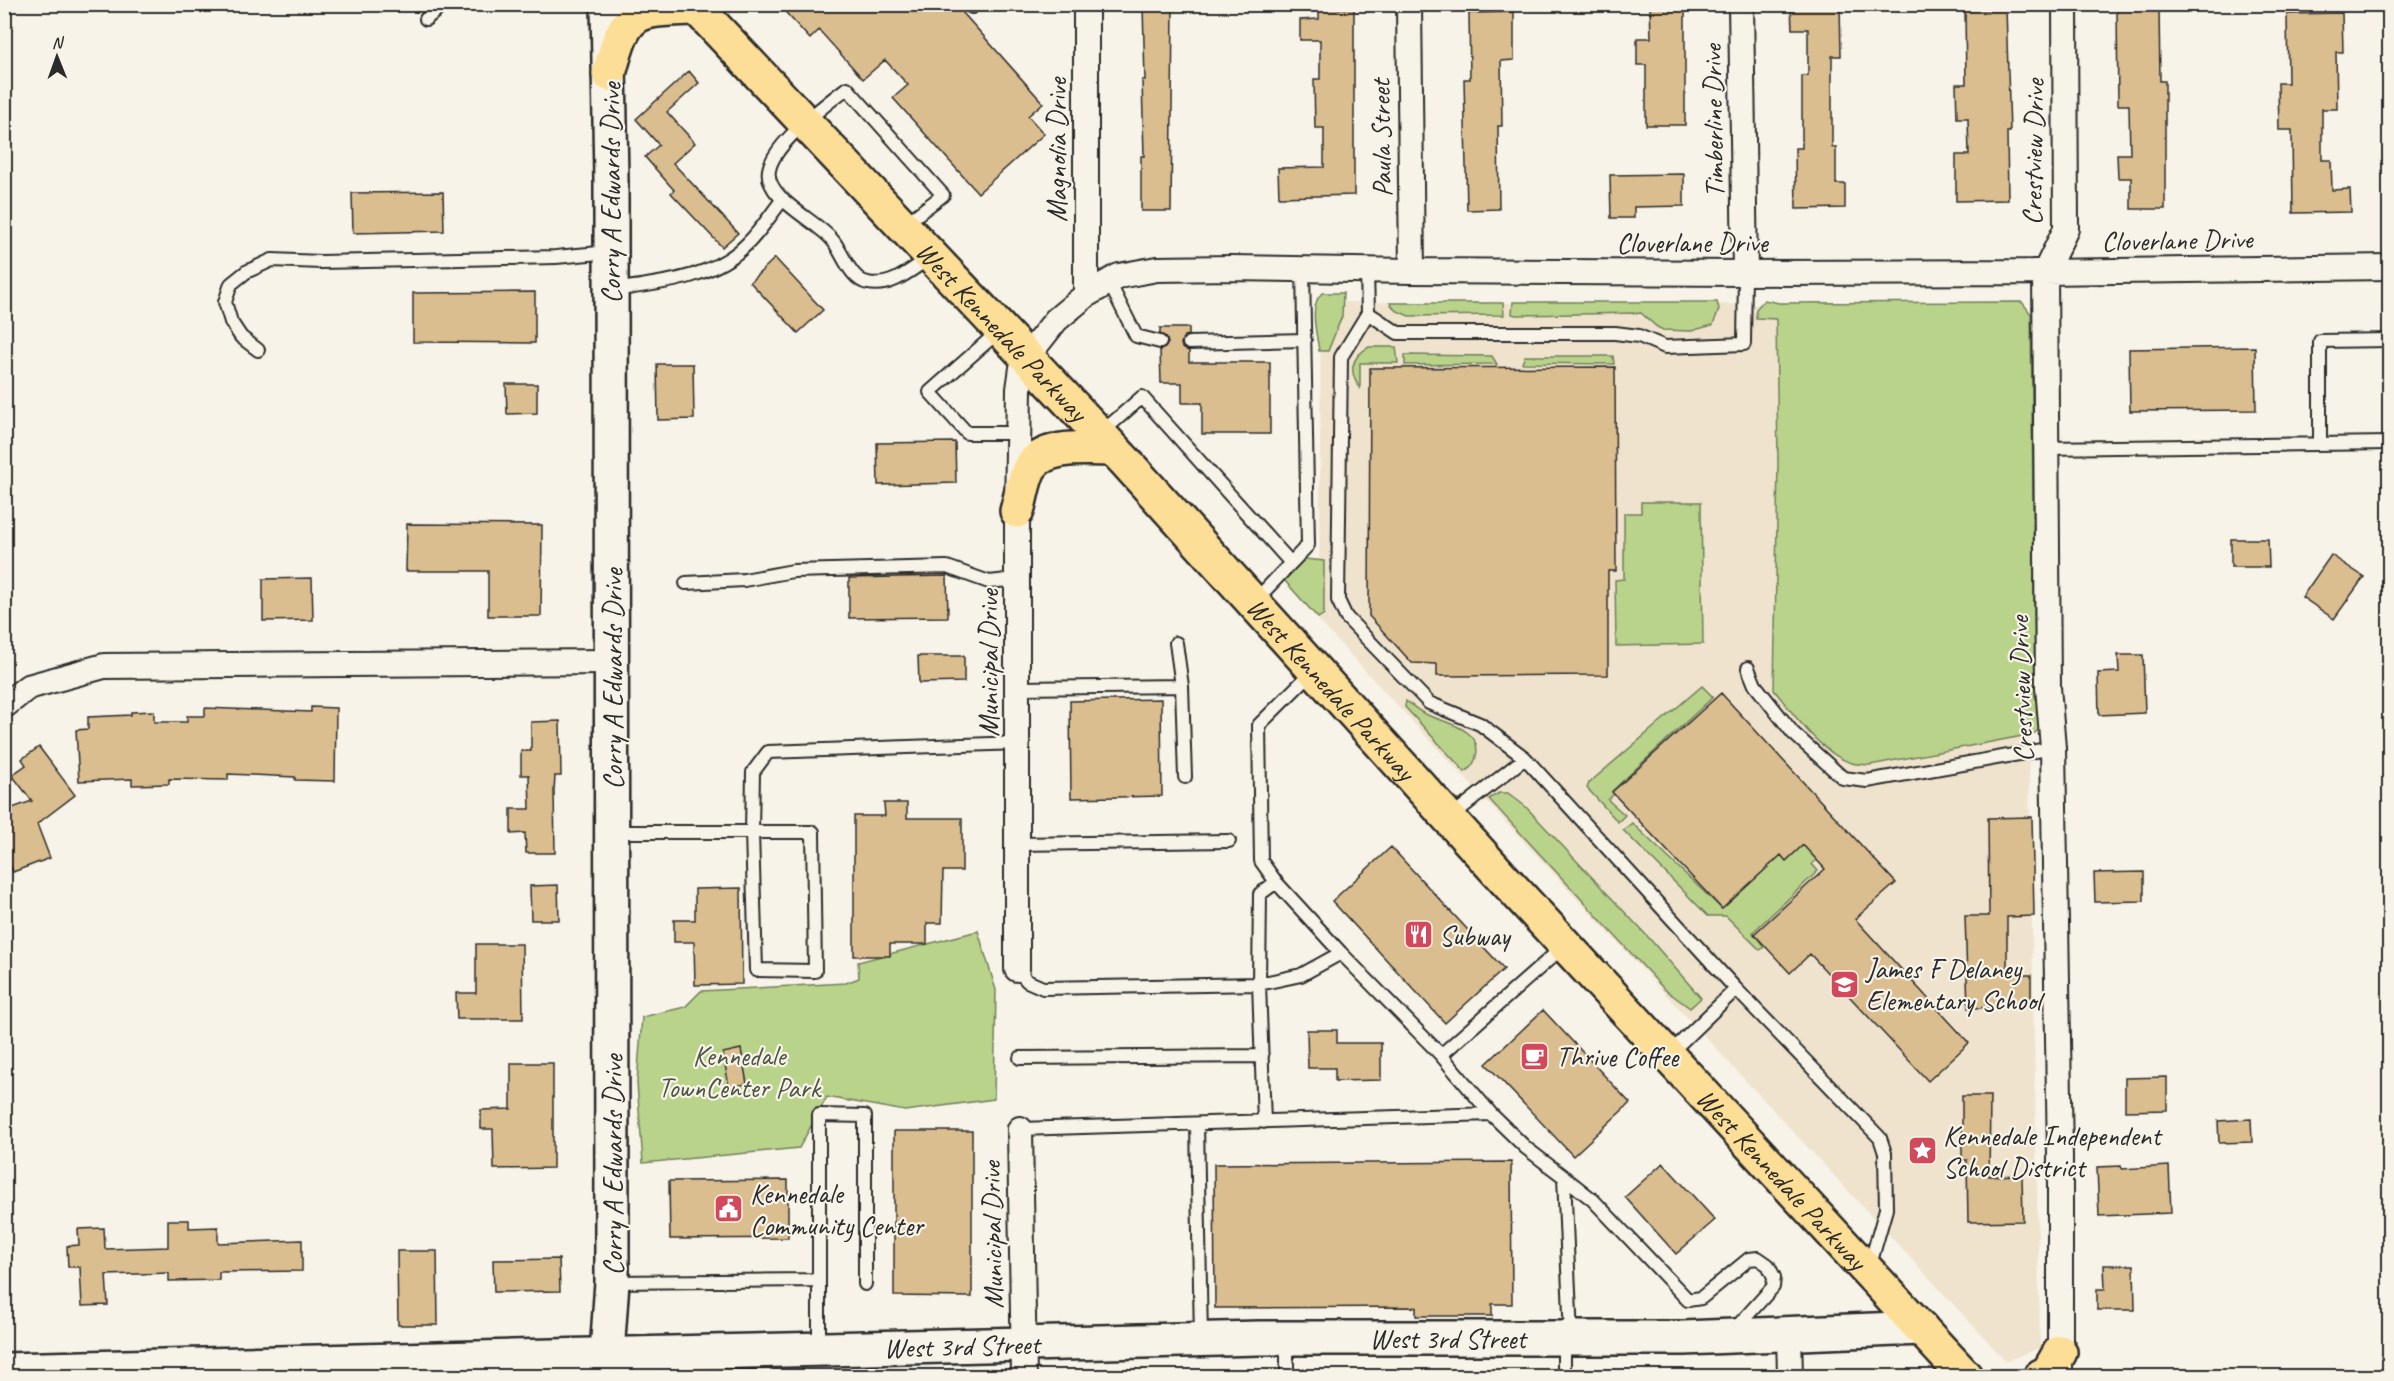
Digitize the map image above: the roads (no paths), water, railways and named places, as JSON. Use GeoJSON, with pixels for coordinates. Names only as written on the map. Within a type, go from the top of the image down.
{"type":"FeatureCollection","features":[{"type":"Feature","properties":{"kind":"main road"},"geometry":{"type":"LineString","coordinates":[[609,74],[618,40],[631,19],[650,9],[695,6]]}},
{"type":"Feature","properties":{"kind":"main road","name":"West Kennedale Parkway"},"geometry":{"type":"LineString","coordinates":[[695,6],[1106,442],[1565,945],[1965,1377]]}},
{"type":"Feature","properties":{"kind":"main road"},"geometry":{"type":"LineString","coordinates":[[1017,511],[1030,468],[1046,454],[1106,442]]}},
{"type":"Feature","properties":{"kind":"street","name":"Corry A Edwards Drive"},"geometry":{"type":"LineString","coordinates":[[607,1353],[612,1282],[611,252],[608,4]]}},
{"type":"Feature","properties":{"kind":"street","name":"Magnolia Drive"},"geometry":{"type":"LineString","coordinates":[[1086,4],[1086,295]]}},
{"type":"Feature","properties":{"kind":"street","name":"Paula Street"},"geometry":{"type":"LineString","coordinates":[[1409,4],[1412,271]]}},
{"type":"Feature","properties":{"kind":"street","name":"Timberline Drive"},"geometry":{"type":"LineString","coordinates":[[1742,4],[1745,273]]}},
{"type":"Feature","properties":{"kind":"street","name":"Crestview Drive"},"geometry":{"type":"LineString","coordinates":[[2054,1369],[2054,748],[2048,687],[2045,272],[2066,229],[2065,4]]}},
{"type":"Feature","properties":{"kind":"street","name":"Cloverlane Drive"},"geometry":{"type":"LineString","coordinates":[[1026,358],[1056,320],[1086,295],[1119,276],[1157,269],[1745,273],[2390,267]]}},
{"type":"Feature","properties":{"kind":"street","name":"Municipal Drive"},"geometry":{"type":"LineString","coordinates":[[1017,969],[1019,743],[1017,511],[1019,389],[1026,358]]}},
{"type":"Feature","properties":{"kind":"street"},"geometry":{"type":"LineString","coordinates":[[4,706],[28,687],[104,666],[612,662]]}},
{"type":"Feature","properties":{"kind":"street","name":"Municipal Drive"},"geometry":{"type":"LineString","coordinates":[[1020,1129],[1024,1377]]}},
{"type":"Feature","properties":{"kind":"street","name":"West 3rd Street"},"geometry":{"type":"LineString","coordinates":[[4,1370],[504,1366],[607,1353],[1201,1339],[1729,1336],[1920,1328]]}},
{"type":"Feature","properties":{"kind":"street"},"geometry":{"type":"LineString","coordinates":[[1789,1333],[1790,1377]]}},
{"type":"Feature","properties":{"kind":"lane"},"geometry":{"type":"LineString","coordinates":[[426,19],[444,4]]}},
{"type":"Feature","properties":{"kind":"lane"},"geometry":{"type":"LineString","coordinates":[[902,227],[943,195],[847,88],[803,122],[772,161],[769,180],[783,199],[833,240],[858,279],[867,283],[883,283],[900,278],[930,257]]}},
{"type":"Feature","properties":{"kind":"lane"},"geometry":{"type":"LineString","coordinates":[[611,290],[664,282],[711,270],[747,245],[783,199]]}},
{"type":"Feature","properties":{"kind":"lane"},"geometry":{"type":"LineString","coordinates":[[258,350],[241,337],[231,322],[225,302],[231,284],[246,272],[272,261],[533,258],[611,252]]}},
{"type":"Feature","properties":{"kind":"lane"},"geometry":{"type":"LineString","coordinates":[[1253,603],[1308,545],[1304,269]]}},
{"type":"Feature","properties":{"kind":"lane"},"geometry":{"type":"LineString","coordinates":[[1366,270],[1368,313],[1341,357],[1338,600],[1346,617],[1429,704],[1480,724],[1525,758],[1736,988],[1880,1138],[1886,1153],[1886,1209],[1868,1272]]}},
{"type":"Feature","properties":{"kind":"lane"},"geometry":{"type":"LineString","coordinates":[[1368,313],[1398,333],[1615,333],[1639,336],[1665,347],[1744,344],[1745,273]]}},
{"type":"Feature","properties":{"kind":"lane"},"geometry":{"type":"LineString","coordinates":[[1109,282],[1136,336],[1160,342]]}},
{"type":"Feature","properties":{"kind":"lane"},"geometry":{"type":"LineString","coordinates":[[1000,330],[930,392],[967,433],[1019,433]]}},
{"type":"Feature","properties":{"kind":"lane"},"geometry":{"type":"LineString","coordinates":[[1188,343],[1305,340]]}},
{"type":"Feature","properties":{"kind":"lane"},"geometry":{"type":"LineString","coordinates":[[2319,443],[2320,341],[2390,340]]}},
{"type":"Feature","properties":{"kind":"lane"},"geometry":{"type":"LineString","coordinates":[[1106,442],[1142,397],[1291,563]]}},
{"type":"Feature","properties":{"kind":"lane"},"geometry":{"type":"LineString","coordinates":[[2046,448],[2390,442]]}},
{"type":"Feature","properties":{"kind":"lane"},"geometry":{"type":"LineString","coordinates":[[686,583],[744,580],[793,571],[947,567],[989,582],[1018,579]]}},
{"type":"Feature","properties":{"kind":"lane"},"geometry":{"type":"LineString","coordinates":[[1176,643],[1182,686],[1185,777]]}},
{"type":"Feature","properties":{"kind":"lane"},"geometry":{"type":"LineString","coordinates":[[1748,668],[1755,685],[1793,733],[1843,778],[1867,781],[2054,748]]}},
{"type":"Feature","properties":{"kind":"lane"},"geometry":{"type":"LineString","coordinates":[[1314,670],[1260,725],[1261,861],[1276,882],[1341,953],[1441,1055],[1491,1114],[1526,1148],[1593,1200],[1688,1300],[1701,1298],[1749,1259],[1758,1258],[1768,1265],[1774,1277],[1773,1287],[1729,1336]]}},
{"type":"Feature","properties":{"kind":"lane"},"geometry":{"type":"LineString","coordinates":[[1018,688],[1182,686]]}},
{"type":"Feature","properties":{"kind":"lane"},"geometry":{"type":"LineString","coordinates":[[612,832],[752,832],[813,832],[815,971],[756,970],[752,832],[753,772],[768,752],[1019,743]]}},
{"type":"Feature","properties":{"kind":"lane"},"geometry":{"type":"LineString","coordinates":[[1449,818],[1525,758]]}},
{"type":"Feature","properties":{"kind":"lane"},"geometry":{"type":"LineString","coordinates":[[1018,844],[1229,841]]}},
{"type":"Feature","properties":{"kind":"lane"},"geometry":{"type":"LineString","coordinates":[[1264,1122],[1260,894],[1276,882]]}},
{"type":"Feature","properties":{"kind":"lane"},"geometry":{"type":"LineString","coordinates":[[1441,1055],[1565,945]]}},
{"type":"Feature","properties":{"kind":"lane"},"geometry":{"type":"LineString","coordinates":[[1017,969],[1027,981],[1042,988],[1260,984],[1301,975],[1341,953]]}},
{"type":"Feature","properties":{"kind":"lane"},"geometry":{"type":"LineString","coordinates":[[1668,1055],[1736,988]]}},
{"type":"Feature","properties":{"kind":"lane"},"geometry":{"type":"LineString","coordinates":[[1020,1058],[1262,1056]]}},
{"type":"Feature","properties":{"kind":"lane"},"geometry":{"type":"LineString","coordinates":[[1020,1129],[1491,1114]]}},
{"type":"Feature","properties":{"kind":"lane"},"geometry":{"type":"LineString","coordinates":[[819,1348],[819,1115],[866,1116],[865,1284]]}},
{"type":"Feature","properties":{"kind":"lane"},"geometry":{"type":"LineString","coordinates":[[1197,1124],[1201,1339]]}},
{"type":"Feature","properties":{"kind":"lane"},"geometry":{"type":"LineString","coordinates":[[1564,1177],[1568,1338],[1564,1377]]}},
{"type":"Feature","properties":{"kind":"lane"},"geometry":{"type":"LineString","coordinates":[[612,1282],[819,1280]]}},
{"type":"Feature","properties":{"kind":"lane"},"geometry":{"type":"LineString","coordinates":[[1287,1338],[1287,1377]]}},
{"type":"Feature","properties":{"kind":"place","name":"Subway"},"geometry":{"type":"Point","coordinates":[1418,935]}},
{"type":"Feature","properties":{"kind":"place","name":"James F Delaney Elementary School"},"geometry":{"type":"Point","coordinates":[1845,984]}},
{"type":"Feature","properties":{"kind":"place","name":"Thrive Coffee"},"geometry":{"type":"Point","coordinates":[1535,1056]}},
{"type":"Feature","properties":{"kind":"place","name":"Kennedale Independent School District"},"geometry":{"type":"Point","coordinates":[1922,1151]}},
{"type":"Feature","properties":{"kind":"place","name":"Kennedale Community Center"},"geometry":{"type":"Point","coordinates":[729,1209]}},
{"type":"Feature","properties":{"kind":"park label","name":"Kennedale TownCenter Park"},"geometry":{"type":"Point","coordinates":[739,1071]}}]}
